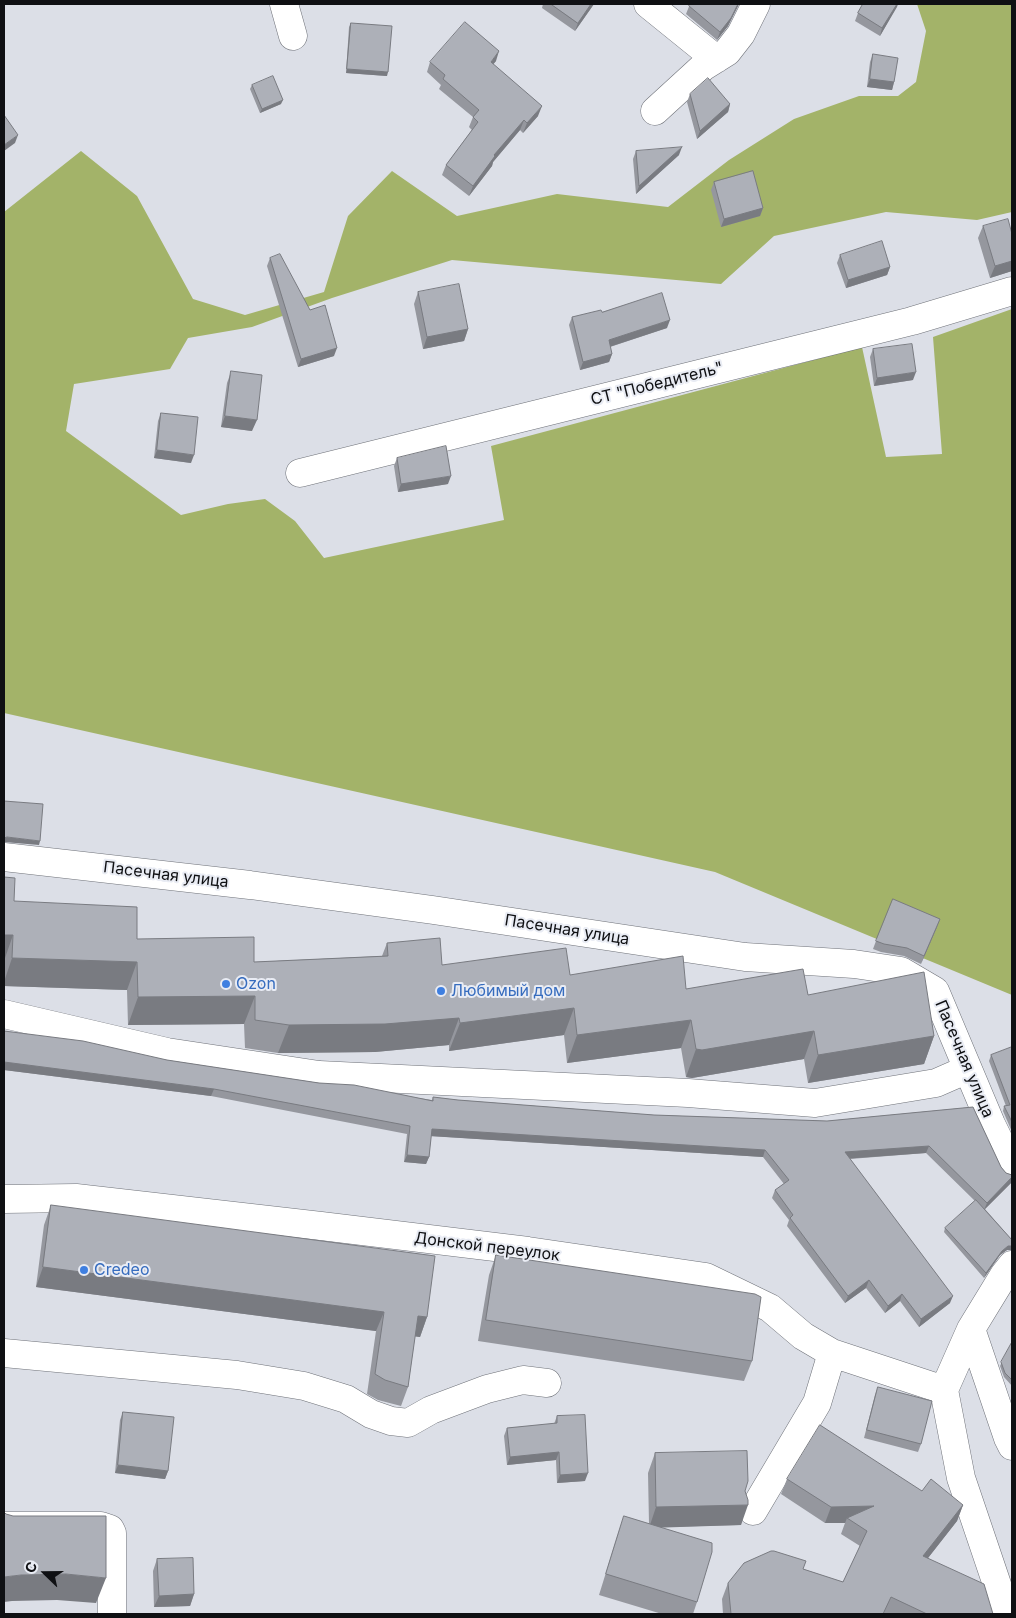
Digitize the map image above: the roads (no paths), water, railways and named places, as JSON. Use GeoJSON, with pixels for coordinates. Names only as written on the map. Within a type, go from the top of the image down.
{"type":"FeatureCollection","features":[{"type":"Feature","properties":{"kind":"street"},"geometry":{"type":"LineString","coordinates":[[284,4],[293,36]]}},
{"type":"Feature","properties":{"kind":"street"},"geometry":{"type":"LineString","coordinates":[[648,4],[716,59]]}},
{"type":"Feature","properties":{"kind":"street"},"geometry":{"type":"LineString","coordinates":[[655,112],[703,67],[727,52],[741,34],[756,4]]}},
{"type":"Feature","properties":{"kind":"street","name":"СТ \"Победитель\""},"geometry":{"type":"LineString","coordinates":[[300,473],[912,321],[1012,291]]}},
{"type":"Feature","properties":{"kind":"street","name":"Пасечная улица"},"geometry":{"type":"LineString","coordinates":[[4,857],[250,885],[442,911],[745,957],[854,964],[900,972],[935,991],[1012,1167]]}},
{"type":"Feature","properties":{"kind":"street"},"geometry":{"type":"LineString","coordinates":[[4,1014],[167,1052],[319,1075],[688,1093],[815,1103],[936,1083],[968,1069]]}},
{"type":"Feature","properties":{"kind":"street","name":"Донской переулок"},"geometry":{"type":"LineString","coordinates":[[4,1200],[76,1198],[96,1200],[528,1251],[706,1277],[770,1308],[803,1336],[832,1352],[944,1390]]}},
{"type":"Feature","properties":{"kind":"street"},"geometry":{"type":"LineString","coordinates":[[1007,1614],[961,1478],[944,1390],[971,1329],[1012,1265]]}},
{"type":"Feature","properties":{"kind":"street"},"geometry":{"type":"LineString","coordinates":[[971,1329],[1012,1446]]}},
{"type":"Feature","properties":{"kind":"street"},"geometry":{"type":"LineString","coordinates":[[753,1511],[817,1403],[832,1352]]}},
{"type":"Feature","properties":{"kind":"street"},"geometry":{"type":"LineString","coordinates":[[4,1353],[237,1375],[304,1386],[346,1399],[371,1414],[391,1421],[408,1423],[431,1410],[487,1389],[523,1380],[547,1383]]}},
{"type":"Feature","properties":{"kind":"street"},"geometry":{"type":"LineString","coordinates":[[4,1526],[101,1526],[110,1529],[112,1533],[112,1614]]}},
{"type":"Feature","properties":{"kind":"place","name":"Ozon"},"geometry":{"type":"Point","coordinates":[226,984]}},
{"type":"Feature","properties":{"kind":"place","name":"Любимый дом"},"geometry":{"type":"Point","coordinates":[441,991]}},
{"type":"Feature","properties":{"kind":"place","name":"Credeo"},"geometry":{"type":"Point","coordinates":[84,1270]}}]}
